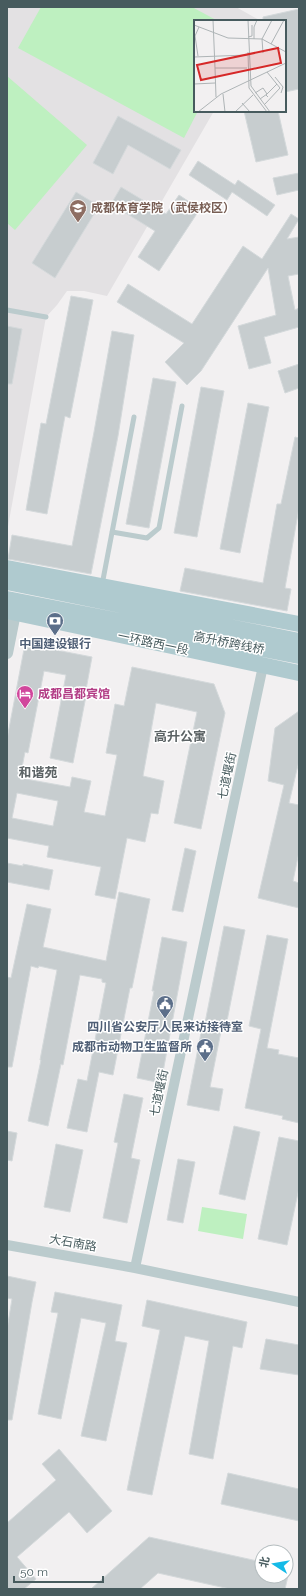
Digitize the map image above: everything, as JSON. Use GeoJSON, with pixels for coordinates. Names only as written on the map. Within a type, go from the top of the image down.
{"type":"FeatureCollection","features":[{"type":"Feature","properties":{"kind":"main road"},"geometry":{"type":"LineString","coordinates":[[7,568],[299,624]]}},
{"type":"Feature","properties":{"kind":"main road","name":"高升桥跨线桥"},"geometry":{"type":"LineString","coordinates":[[7,582],[299,641]]}},
{"type":"Feature","properties":{"kind":"main road","name":"高升桥跨线桥"},"geometry":{"type":"LineString","coordinates":[[12,606],[299,656]]}},
{"type":"Feature","properties":{"kind":"main road","name":"一环路西一段"},"geometry":{"type":"LineString","coordinates":[[12,606],[263,666],[299,673]]}},
{"type":"Feature","properties":{"kind":"street"},"geometry":{"type":"LineString","coordinates":[[7,653],[12,606]]}},
{"type":"Feature","properties":{"kind":"street","name":"七道堰街"},"geometry":{"type":"LineString","coordinates":[[135,1268],[263,666]]}},
{"type":"Feature","properties":{"kind":"street","name":"大石南路"},"geometry":{"type":"LineString","coordinates":[[7,1245],[135,1268]]}},
{"type":"Feature","properties":{"kind":"street"},"geometry":{"type":"LineString","coordinates":[[135,1268],[299,1302]]}},
{"type":"Feature","properties":{"kind":"lane"},"geometry":{"type":"LineString","coordinates":[[7,310],[46,317]]}},
{"type":"Feature","properties":{"kind":"lane"},"geometry":{"type":"LineString","coordinates":[[112,532],[147,538],[159,528],[182,406]]}},
{"type":"Feature","properties":{"kind":"lane"},"geometry":{"type":"LineString","coordinates":[[102,586],[134,417]]}},
{"type":"Feature","properties":{"kind":"shaded area","name":"成都体育学院（武侯校区）"},"geometry":{"type":"Polygon","coordinates":[[[7,7],[236,7],[259,20],[194,20],[194,112],[213,112],[107,296],[84,291],[67,291],[46,317],[7,532],[7,7]]]}},
{"type":"Feature","properties":{"kind":"green space"},"geometry":{"type":"Polygon","coordinates":[[[41,7],[192,7],[216,20],[194,20],[194,112],[197,112],[184,138],[18,48],[41,7]]]}},
{"type":"Feature","properties":{"kind":"green space"},"geometry":{"type":"Polygon","coordinates":[[[7,76],[87,145],[15,230],[7,223],[7,76]]]}},
{"type":"Feature","properties":{"kind":"green space"},"geometry":{"type":"Polygon","coordinates":[[[202,1207],[247,1214],[243,1239],[198,1231],[202,1207]]]}},
{"type":"Feature","properties":{"kind":"building"},"geometry":{"type":"Polygon","coordinates":[[[299,9],[299,89],[286,92],[286,20],[263,20],[263,17],[299,9]]]}},
{"type":"Feature","properties":{"kind":"building"},"geometry":{"type":"Polygon","coordinates":[[[244,112],[278,112],[288,155],[256,162],[244,112]]]}},
{"type":"Feature","properties":{"kind":"building"},"geometry":{"type":"Polygon","coordinates":[[[118,116],[181,150],[170,169],[128,145],[113,174],[93,163],[118,116]]]}},
{"type":"Feature","properties":{"kind":"building"},"geometry":{"type":"Polygon","coordinates":[[[198,161],[235,185],[238,180],[275,205],[267,216],[232,192],[227,200],[189,175],[198,161]]]}},
{"type":"Feature","properties":{"kind":"building"},"geometry":{"type":"Polygon","coordinates":[[[299,173],[299,190],[277,195],[273,178],[299,173]]]}},
{"type":"Feature","properties":{"kind":"building"},"geometry":{"type":"Polygon","coordinates":[[[121,187],[166,214],[179,195],[200,209],[159,271],[138,257],[155,231],[111,204],[121,187]]]}},
{"type":"Feature","properties":{"kind":"building"},"geometry":{"type":"Polygon","coordinates":[[[76,192],[99,206],[55,278],[32,263],[76,192]]]}},
{"type":"Feature","properties":{"kind":"building"},"geometry":{"type":"Polygon","coordinates":[[[291,214],[299,219],[287,239],[299,237],[299,274],[288,276],[295,310],[299,308],[299,327],[264,337],[271,363],[249,369],[238,326],[276,315],[268,268],[201,371],[187,385],[165,362],[184,343],[117,302],[128,284],[192,324],[243,246],[262,259],[291,214]]]}},
{"type":"Feature","properties":{"kind":"building"},"geometry":{"type":"Polygon","coordinates":[[[71,296],[93,300],[70,418],[65,416],[47,514],[26,510],[41,423],[46,424],[71,296]]]}},
{"type":"Feature","properties":{"kind":"building"},"geometry":{"type":"Polygon","coordinates":[[[7,326],[22,329],[12,384],[7,384],[7,326]]]}},
{"type":"Feature","properties":{"kind":"building"},"geometry":{"type":"Polygon","coordinates":[[[112,331],[134,335],[118,436],[91,574],[8,559],[12,535],[72,546],[112,331]]]}},
{"type":"Feature","properties":{"kind":"building"},"geometry":{"type":"Polygon","coordinates":[[[299,364],[299,388],[285,393],[278,371],[299,364]]]}},
{"type":"Feature","properties":{"kind":"building"},"geometry":{"type":"Polygon","coordinates":[[[153,378],[176,382],[149,528],[126,524],[153,378]]]}},
{"type":"Feature","properties":{"kind":"building"},"geometry":{"type":"Polygon","coordinates":[[[201,387],[224,391],[197,537],[174,533],[201,387]]]}},
{"type":"Feature","properties":{"kind":"building"},"geometry":{"type":"Polygon","coordinates":[[[248,403],[269,407],[240,553],[220,549],[248,403]]]}},
{"type":"Feature","properties":{"kind":"building"},"geometry":{"type":"Polygon","coordinates":[[[295,437],[299,438],[299,508],[285,588],[291,589],[287,611],[180,591],[185,568],[263,583],[277,504],[281,504],[295,437]]]}},
{"type":"Feature","properties":{"kind":"building"},"geometry":{"type":"Polygon","coordinates":[[[25,644],[92,657],[73,763],[50,758],[66,675],[44,671],[28,753],[25,752],[20,778],[70,787],[72,777],[91,781],[84,812],[105,816],[117,755],[106,753],[115,704],[124,706],[132,667],[214,684],[225,713],[201,829],[174,823],[197,712],[156,703],[143,776],[164,781],[158,814],[151,813],[145,842],[127,838],[115,899],[95,895],[101,867],[47,857],[49,846],[7,838],[7,739],[25,644]],[[17,793],[12,818],[53,826],[58,801],[17,793]]]}},
{"type":"Feature","properties":{"kind":"building"},"geometry":{"type":"Polygon","coordinates":[[[299,711],[299,761],[289,803],[299,805],[299,852],[293,881],[299,883],[299,908],[258,898],[284,785],[268,781],[275,728],[299,711]]]}},
{"type":"Feature","properties":{"kind":"building"},"geometry":{"type":"Polygon","coordinates":[[[185,848],[196,851],[183,912],[172,910],[185,848]]]}},
{"type":"Feature","properties":{"kind":"building"},"geometry":{"type":"Polygon","coordinates":[[[7,863],[23,866],[23,864],[53,870],[49,890],[7,882],[7,863]]]}},
{"type":"Feature","properties":{"kind":"building"},"geometry":{"type":"Polygon","coordinates":[[[119,892],[150,899],[132,988],[130,988],[113,1075],[99,1072],[87,1132],[67,1128],[78,1079],[87,1081],[106,983],[102,982],[102,979],[80,975],[63,1065],[61,1064],[48,1126],[28,1121],[41,1060],[57,970],[39,966],[38,968],[31,966],[12,1067],[7,1067],[7,977],[11,978],[27,904],[51,909],[43,947],[106,961],[119,892]]]}},
{"type":"Feature","properties":{"kind":"building"},"geometry":{"type":"Polygon","coordinates":[[[224,926],[245,930],[227,1021],[223,1021],[210,1087],[223,1089],[219,1111],[187,1105],[224,926]]]}},
{"type":"Feature","properties":{"kind":"building"},"geometry":{"type":"Polygon","coordinates":[[[267,935],[288,939],[267,1048],[279,1050],[278,1054],[299,1058],[299,1123],[282,1119],[283,1116],[245,1108],[261,1029],[249,1026],[267,935]]]}},
{"type":"Feature","properties":{"kind":"building"},"geometry":{"type":"Polygon","coordinates":[[[162,937],[187,942],[161,1083],[137,1078],[154,991],[152,991],[162,937]]]}},
{"type":"Feature","properties":{"kind":"building"},"geometry":{"type":"Polygon","coordinates":[[[124,1094],[143,1098],[131,1158],[140,1160],[127,1223],[103,1218],[118,1143],[114,1142],[124,1094]]]}},
{"type":"Feature","properties":{"kind":"building"},"geometry":{"type":"Polygon","coordinates":[[[234,1126],[260,1132],[245,1200],[219,1194],[234,1126]]]}},
{"type":"Feature","properties":{"kind":"building"},"geometry":{"type":"Polygon","coordinates":[[[7,1131],[17,1133],[12,1161],[7,1160],[7,1131]]]}},
{"type":"Feature","properties":{"kind":"building"},"geometry":{"type":"Polygon","coordinates":[[[279,1137],[299,1141],[299,1188],[287,1245],[258,1239],[279,1137]]]}},
{"type":"Feature","properties":{"kind":"building"},"geometry":{"type":"Polygon","coordinates":[[[56,1144],[83,1150],[70,1212],[44,1207],[56,1144]]]}},
{"type":"Feature","properties":{"kind":"building"},"geometry":{"type":"Polygon","coordinates":[[[178,1159],[195,1162],[183,1223],[167,1220],[178,1159]]]}},
{"type":"Feature","properties":{"kind":"building"},"geometry":{"type":"Polygon","coordinates":[[[7,1276],[36,1282],[12,1420],[7,1420],[7,1329],[12,1299],[7,1298],[7,1276]]]}},
{"type":"Feature","properties":{"kind":"building"},"geometry":{"type":"Polygon","coordinates":[[[55,1292],[122,1305],[115,1341],[127,1343],[106,1441],[81,1436],[106,1323],[81,1318],[61,1419],[38,1414],[58,1313],[51,1312],[55,1292]]]}},
{"type":"Feature","properties":{"kind":"building"},"geometry":{"type":"Polygon","coordinates":[[[147,1300],[247,1322],[242,1348],[233,1346],[213,1459],[189,1454],[209,1341],[185,1336],[152,1495],[127,1490],[160,1330],[142,1326],[147,1300]]]}},
{"type":"Feature","properties":{"kind":"building"},"geometry":{"type":"Polygon","coordinates":[[[266,1339],[299,1345],[299,1375],[260,1369],[266,1339]]]}},
{"type":"Feature","properties":{"kind":"building"},"geometry":{"type":"Polygon","coordinates":[[[59,1449],[112,1511],[87,1533],[69,1512],[17,1557],[36,1579],[24,1589],[7,1589],[7,1523],[56,1480],[42,1464],[59,1449]]]}},
{"type":"Feature","properties":{"kind":"building"},"geometry":{"type":"Polygon","coordinates":[[[228,1473],[299,1489],[299,1521],[221,1504],[228,1473]]]}},
{"type":"Feature","properties":{"kind":"building"},"geometry":{"type":"Polygon","coordinates":[[[149,1537],[254,1560],[254,1584],[286,1584],[285,1589],[230,1589],[158,1573],[140,1589],[91,1589],[149,1537]]]}},
{"type":"Feature","properties":{"kind":"place","name":"成都体育学院（武侯校区）"},"geometry":{"type":"Point","coordinates":[78,223]}},
{"type":"Feature","properties":{"kind":"place","name":"中国建设银行"},"geometry":{"type":"Point","coordinates":[55,636]}},
{"type":"Feature","properties":{"kind":"place","name":"成都昌都宾馆"},"geometry":{"type":"Point","coordinates":[25,709]}},
{"type":"Feature","properties":{"kind":"place","name":"四川省公安厅人民来访接待室"},"geometry":{"type":"Point","coordinates":[165,1019]}},
{"type":"Feature","properties":{"kind":"place","name":"成都市动物卫生监督所"},"geometry":{"type":"Point","coordinates":[205,1062]}},
{"type":"Feature","properties":{"kind":"district","name":"高升公寓"},"geometry":{"type":"Point","coordinates":[180,736]}},
{"type":"Feature","properties":{"kind":"district","name":"和谐苑"},"geometry":{"type":"Point","coordinates":[38,772]}}]}
